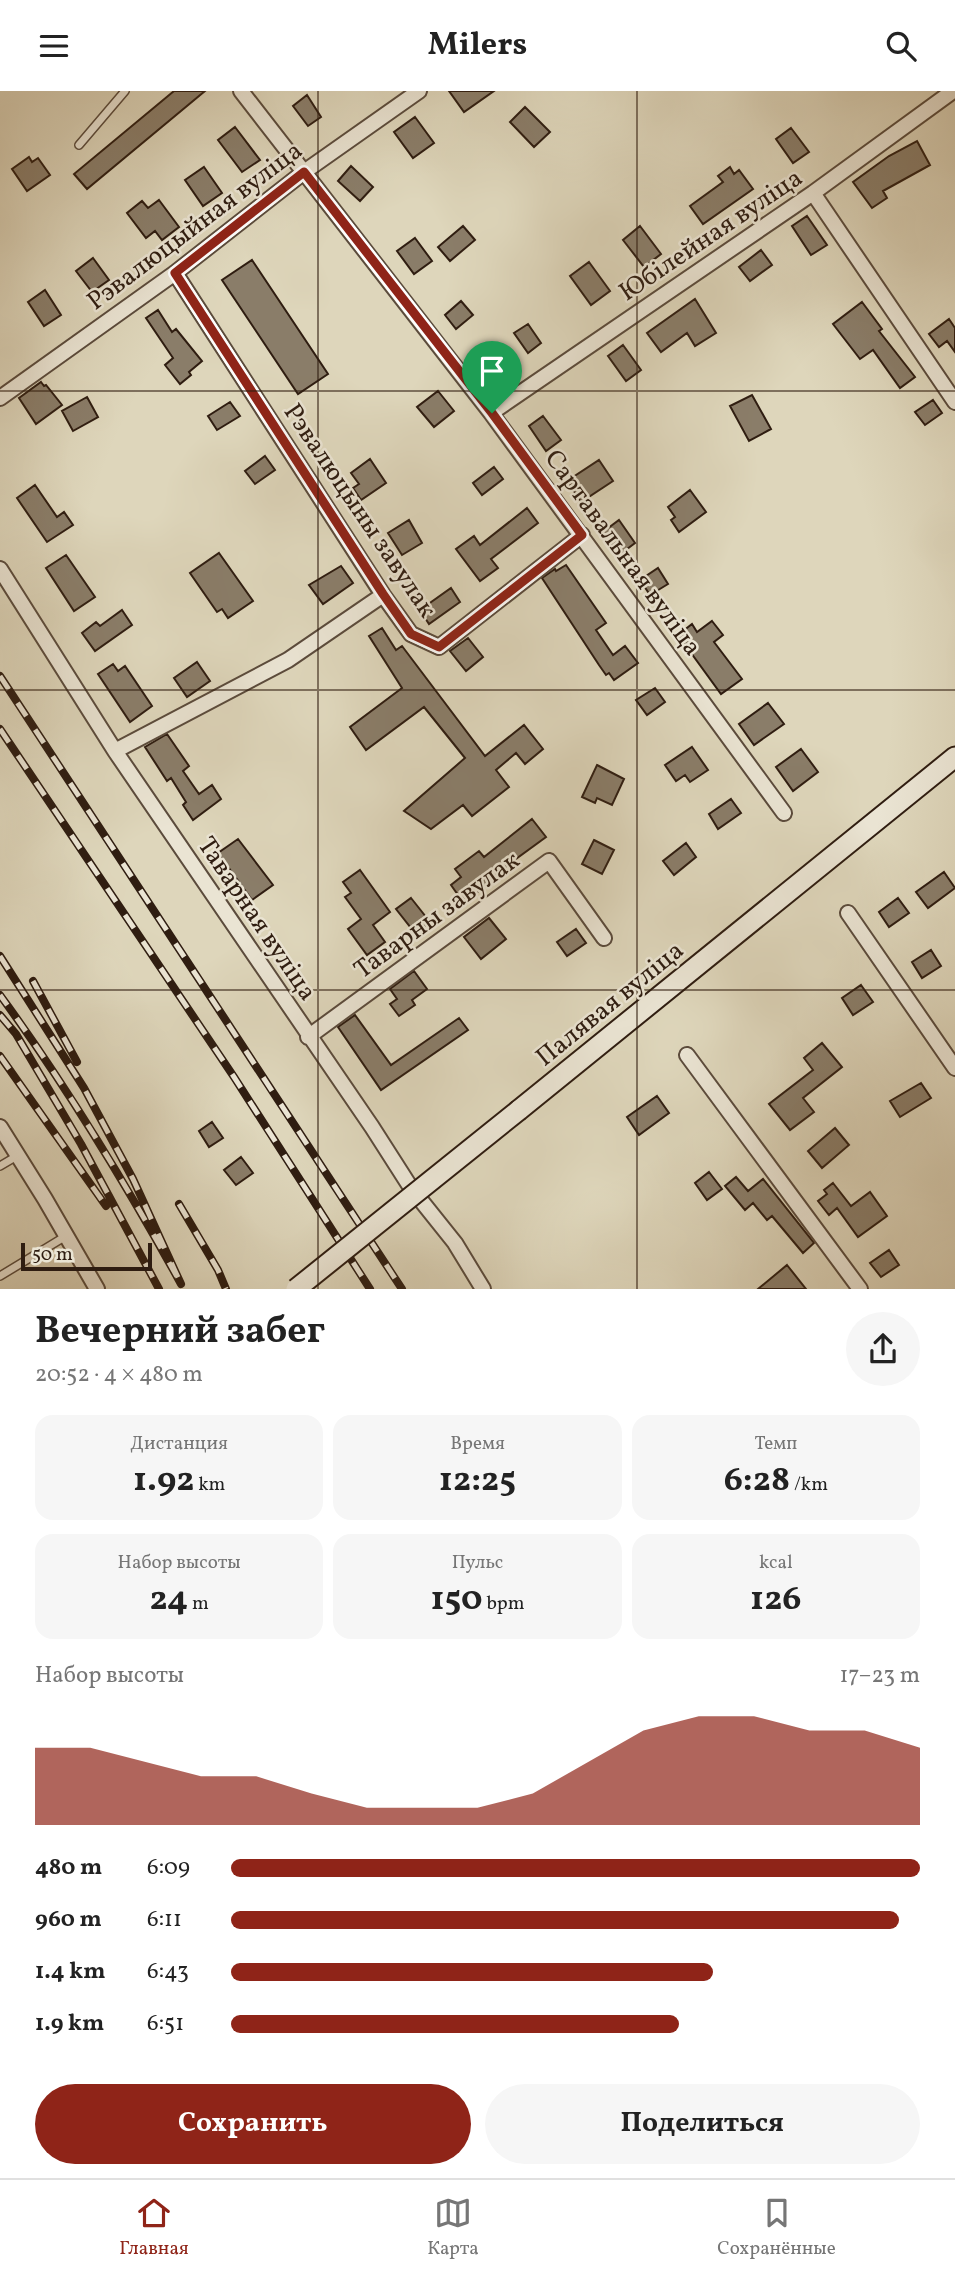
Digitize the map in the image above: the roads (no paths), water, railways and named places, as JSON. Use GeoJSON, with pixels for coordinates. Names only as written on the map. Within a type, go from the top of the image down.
{"type":"FeatureCollection","features":[{"type":"Feature","properties":{"kind":"main road","name":"Палявая вуліца"},"geometry":{"type":"LineString","coordinates":[[296,1289],[955,757]]}},
{"type":"Feature","properties":{"kind":"street","name":"Сартавальная вуліца"},"geometry":{"type":"LineString","coordinates":[[241,91],[492,413],[784,813]]}},
{"type":"Feature","properties":{"kind":"street","name":"Рэвалюцыйная вуліца"},"geometry":{"type":"LineString","coordinates":[[0,398],[175,273],[304,172],[419,91]]}},
{"type":"Feature","properties":{"kind":"street","name":"Юбілейная вуліца"},"geometry":{"type":"LineString","coordinates":[[492,413],[813,193],[953,91]]}},
{"type":"Feature","properties":{"kind":"street"},"geometry":{"type":"LineString","coordinates":[[813,193],[955,402]]}},
{"type":"Feature","properties":{"kind":"street","name":"Рэвалюцыны завулак"},"geometry":{"type":"LineString","coordinates":[[175,273],[411,634],[439,647],[582,535]]}},
{"type":"Feature","properties":{"kind":"street","name":"Таварная вуліца"},"geometry":{"type":"LineString","coordinates":[[0,569],[115,751],[411,1188],[455,1244],[483,1289]]}},
{"type":"Feature","properties":{"kind":"street"},"geometry":{"type":"LineString","coordinates":[[115,751],[288,660],[383,594]]}},
{"type":"Feature","properties":{"kind":"street","name":"Таварны завулак"},"geometry":{"type":"LineString","coordinates":[[308,1037],[549,861],[604,938]]}},
{"type":"Feature","properties":{"kind":"street"},"geometry":{"type":"LineString","coordinates":[[848,913],[955,1068]]}},
{"type":"Feature","properties":{"kind":"street"},"geometry":{"type":"LineString","coordinates":[[687,1055],[860,1289]]}},
{"type":"Feature","properties":{"kind":"street"},"geometry":{"type":"LineString","coordinates":[[0,1127],[97,1289]]}},
{"type":"Feature","properties":{"kind":"lane"},"geometry":{"type":"LineString","coordinates":[[79,145],[125,91]]}},
{"type":"Feature","properties":{"kind":"lane"},"geometry":{"type":"LineString","coordinates":[[0,1166],[18,1156]]}},
{"type":"Feature","properties":{"kind":"lane"},"geometry":{"type":"LineString","coordinates":[[0,1276],[66,1236]]}},
{"type":"Feature","properties":{"kind":"railway"},"geometry":{"type":"LineString","coordinates":[[0,676],[402,1289]]}},
{"type":"Feature","properties":{"kind":"railway"},"geometry":{"type":"LineString","coordinates":[[0,729],[234,1077],[370,1289]]}},
{"type":"Feature","properties":{"kind":"railway"},"geometry":{"type":"LineString","coordinates":[[0,956],[84,1088],[133,1179],[181,1284],[95,1137],[0,995]]}},
{"type":"Feature","properties":{"kind":"railway"},"geometry":{"type":"LineString","coordinates":[[33,981],[77,1062]]}},
{"type":"Feature","properties":{"kind":"railway"},"geometry":{"type":"LineString","coordinates":[[0,1015],[16,1034],[81,1144],[159,1289]]}},
{"type":"Feature","properties":{"kind":"railway"},"geometry":{"type":"LineString","coordinates":[[0,1056],[106,1206]]}},
{"type":"Feature","properties":{"kind":"railway"},"geometry":{"type":"LineString","coordinates":[[179,1204],[218,1270],[226,1289]]}}]}
